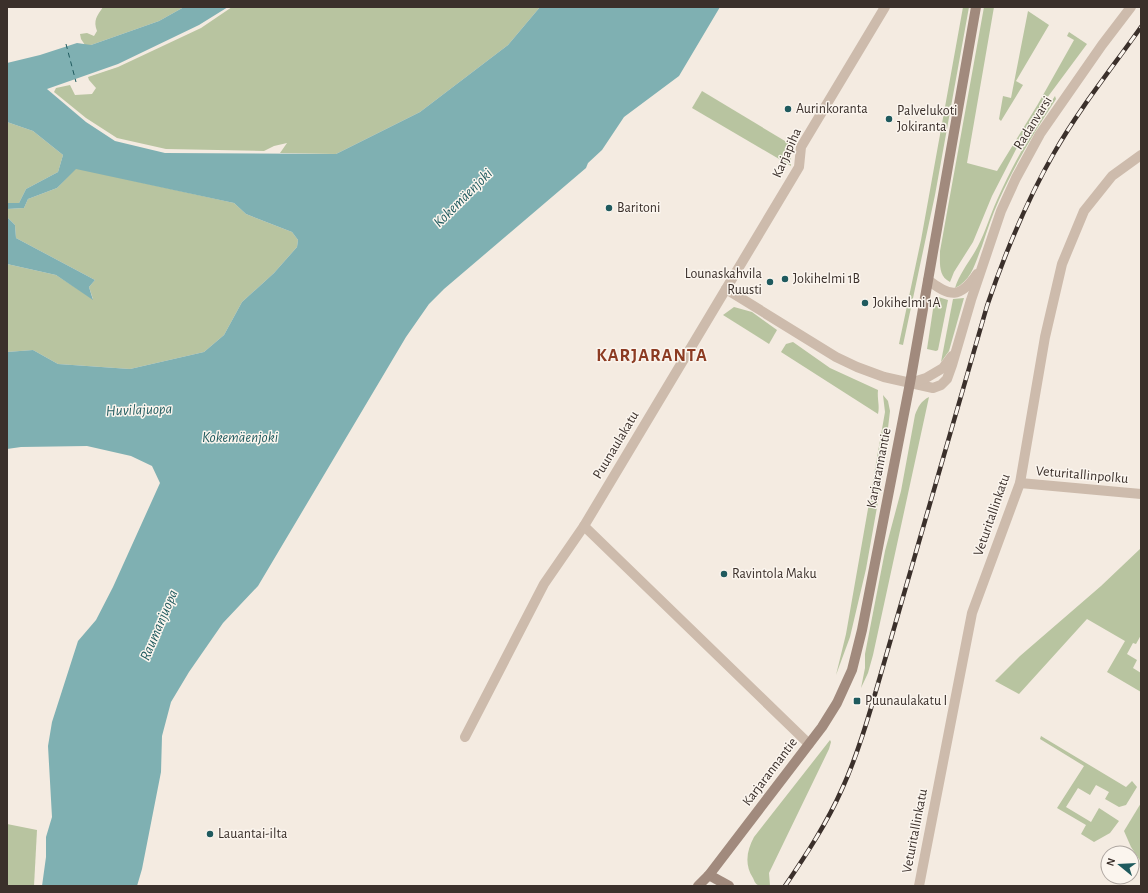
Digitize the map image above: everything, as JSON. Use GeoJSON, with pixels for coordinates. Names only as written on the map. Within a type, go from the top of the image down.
{"type":"FeatureCollection","features":[{"type":"Feature","properties":{"kind":"main road","name":"Karjarannantie"},"geometry":{"type":"LineString","coordinates":[[698,886],[709,875],[822,727],[837,703],[852,670],[862,630],[910,383],[976,7]]}},
{"type":"Feature","properties":{"kind":"main road"},"geometry":{"type":"LineString","coordinates":[[709,875],[729,886]]}},
{"type":"Feature","properties":{"kind":"street","name":"Karjapiha"},"geometry":{"type":"LineString","coordinates":[[726,289],[799,167],[801,148],[885,7]]}},
{"type":"Feature","properties":{"kind":"street","name":"Radanvarsi"},"geometry":{"type":"LineString","coordinates":[[910,383],[933,388],[941,385],[947,379],[1001,211],[1016,178],[1040,134],[1130,7]]}},
{"type":"Feature","properties":{"kind":"street","name":"Veturitallinkatu"},"geometry":{"type":"LineString","coordinates":[[918,886],[972,613],[1020,483],[1044,337],[1062,264],[1084,211],[1112,176],[1141,155]]}},
{"type":"Feature","properties":{"kind":"street","name":"Radanvarsi"},"geometry":{"type":"LineString","coordinates":[[928,280],[939,289],[952,294],[965,290],[982,268]]}},
{"type":"Feature","properties":{"kind":"street"},"geometry":{"type":"LineString","coordinates":[[726,289],[836,357],[872,373],[910,383],[926,378],[942,368],[957,349]]}},
{"type":"Feature","properties":{"kind":"street","name":"Puunaulakatu"},"geometry":{"type":"LineString","coordinates":[[465,737],[544,584],[584,526],[726,289]]}},
{"type":"Feature","properties":{"kind":"street","name":"Veturitallinpolku"},"geometry":{"type":"LineString","coordinates":[[1020,483],[1141,494]]}},
{"type":"Feature","properties":{"kind":"street"},"geometry":{"type":"LineString","coordinates":[[584,526],[809,744]]}},
{"type":"Feature","properties":{"kind":"green space"},"geometry":{"type":"Polygon","coordinates":[[[103,7],[184,7],[159,21],[91,45],[85,45],[80,34],[87,33],[94,36],[97,31],[95,24],[96,18],[103,7]]]}},
{"type":"Feature","properties":{"kind":"green space"},"geometry":{"type":"Polygon","coordinates":[[[232,7],[540,7],[508,45],[420,112],[336,154],[280,153],[287,143],[274,146],[264,151],[166,149],[117,138],[86,118],[54,92],[56,88],[70,85],[75,95],[92,94],[96,88],[88,77],[118,67],[201,28],[232,7]]]}},
{"type":"Feature","properties":{"kind":"green space"},"geometry":{"type":"Polygon","coordinates":[[[963,7],[969,7],[935,195],[903,345],[899,344],[921,240],[963,7]]]}},
{"type":"Feature","properties":{"kind":"green space"},"geometry":{"type":"Polygon","coordinates":[[[984,7],[994,7],[967,163],[997,171],[1038,104],[1074,40],[1067,36],[1069,32],[1087,44],[1044,102],[1026,130],[992,196],[973,242],[954,272],[950,282],[943,276],[940,269],[940,251],[984,7]]]}},
{"type":"Feature","properties":{"kind":"green space"},"geometry":{"type":"Polygon","coordinates":[[[1028,11],[1049,25],[1016,81],[1023,85],[1001,121],[999,119],[1003,96],[1011,98],[1028,11]]]}},
{"type":"Feature","properties":{"kind":"green space"},"geometry":{"type":"Polygon","coordinates":[[[702,91],[790,144],[791,166],[692,108],[702,91]]]}},
{"type":"Feature","properties":{"kind":"green space"},"geometry":{"type":"Polygon","coordinates":[[[1055,96],[1056,99],[1040,123],[1005,187],[994,211],[975,265],[969,276],[961,285],[955,288],[981,240],[997,200],[1017,160],[1031,134],[1055,96]]]}},
{"type":"Feature","properties":{"kind":"green space"},"geometry":{"type":"Polygon","coordinates":[[[7,122],[33,131],[63,155],[58,172],[26,189],[19,203],[7,203],[7,122]]]}},
{"type":"Feature","properties":{"kind":"green space"},"geometry":{"type":"Polygon","coordinates":[[[76,168],[234,203],[246,214],[292,232],[298,240],[297,247],[274,273],[242,302],[224,335],[204,352],[130,369],[58,364],[33,350],[7,352],[7,264],[56,275],[93,299],[89,287],[95,280],[16,238],[15,225],[7,217],[7,209],[24,208],[28,199],[57,188],[76,168]]]}},
{"type":"Feature","properties":{"kind":"green space"},"geometry":{"type":"Polygon","coordinates":[[[935,296],[948,300],[938,350],[936,351],[927,349],[935,296]]]}},
{"type":"Feature","properties":{"kind":"green space"},"geometry":{"type":"Polygon","coordinates":[[[964,298],[949,351],[941,362],[953,299],[964,298]]]}},
{"type":"Feature","properties":{"kind":"green space"},"geometry":{"type":"Polygon","coordinates":[[[734,307],[752,312],[777,330],[769,344],[723,315],[734,307]]]}},
{"type":"Feature","properties":{"kind":"green space"},"geometry":{"type":"Polygon","coordinates":[[[793,342],[830,368],[878,390],[878,414],[781,352],[786,344],[793,342]]]}},
{"type":"Feature","properties":{"kind":"green space"},"geometry":{"type":"Polygon","coordinates":[[[883,395],[888,401],[890,411],[882,479],[866,569],[850,637],[836,675],[846,634],[885,412],[883,395]]]}},
{"type":"Feature","properties":{"kind":"green space"},"geometry":{"type":"Polygon","coordinates":[[[929,397],[873,655],[868,673],[861,688],[865,668],[865,654],[885,551],[901,491],[915,415],[920,404],[929,397]]]}},
{"type":"Feature","properties":{"kind":"green space"},"geometry":{"type":"Polygon","coordinates":[[[1141,548],[1141,635],[1136,644],[1133,643],[1127,654],[1137,660],[1133,668],[1141,673],[1141,692],[1107,672],[1125,641],[1087,619],[1019,694],[995,681],[1020,656],[1101,586],[1141,548]]]}},
{"type":"Feature","properties":{"kind":"green space"},"geometry":{"type":"Polygon","coordinates":[[[1041,736],[1126,787],[1132,781],[1137,787],[1126,805],[1119,807],[1105,799],[1109,792],[1096,785],[1090,795],[1078,788],[1066,807],[1091,822],[1099,808],[1119,821],[1110,833],[1094,842],[1081,834],[1086,825],[1057,808],[1084,766],[1040,739],[1041,736]]]}},
{"type":"Feature","properties":{"kind":"green space"},"geometry":{"type":"Polygon","coordinates":[[[830,740],[831,742],[829,749],[769,873],[770,886],[759,886],[755,882],[748,868],[748,852],[754,837],[830,740]]]}},
{"type":"Feature","properties":{"kind":"green space"},"geometry":{"type":"Polygon","coordinates":[[[1141,803],[1141,862],[1140,845],[1130,845],[1124,831],[1141,803]]]}},
{"type":"Feature","properties":{"kind":"green space"},"geometry":{"type":"Polygon","coordinates":[[[7,824],[37,830],[34,886],[7,886],[7,824]]]}},
{"type":"Feature","properties":{"kind":"water","name":"Kokemäenjoki"},"geometry":{"type":"Polygon","coordinates":[[[184,7],[228,7],[199,25],[118,64],[47,89],[86,122],[115,141],[165,153],[336,154],[420,112],[508,45],[540,7],[720,7],[679,76],[624,117],[602,150],[588,163],[586,168],[444,289],[429,304],[406,337],[258,586],[223,623],[189,672],[171,702],[162,736],[161,772],[142,869],[137,886],[42,886],[46,857],[46,837],[52,817],[48,746],[52,722],[78,641],[96,620],[113,587],[160,483],[152,466],[131,456],[87,446],[21,447],[7,449],[7,352],[33,350],[58,364],[130,369],[204,352],[224,335],[242,302],[274,273],[297,247],[298,240],[292,232],[246,214],[234,203],[76,169],[57,188],[28,199],[24,208],[7,209],[7,203],[19,203],[26,189],[58,172],[63,155],[33,131],[7,122],[7,63],[40,55],[77,43],[91,45],[159,21],[184,7]]]}},
{"type":"Feature","properties":{"kind":"water"},"geometry":{"type":"Polygon","coordinates":[[[7,217],[15,225],[16,238],[95,280],[89,287],[93,300],[56,275],[7,264],[7,217]]]}},
{"type":"Feature","properties":{"kind":"ferry route"},"geometry":{"type":"LineString","coordinates":[[66,44],[76,82]]}},
{"type":"Feature","properties":{"kind":"railway"},"geometry":{"type":"LineString","coordinates":[[785,886],[830,814],[858,749],[987,306],[1009,247],[1034,190],[1054,153],[1085,105],[1141,27]]}},
{"type":"Feature","properties":{"kind":"place","name":"Aurinkoranta"},"geometry":{"type":"Point","coordinates":[788,109]}},
{"type":"Feature","properties":{"kind":"place","name":"Palvelukoti Jokiranta"},"geometry":{"type":"Point","coordinates":[889,119]}},
{"type":"Feature","properties":{"kind":"place","name":"Baritoni"},"geometry":{"type":"Point","coordinates":[609,208]}},
{"type":"Feature","properties":{"kind":"place","name":"Jokihelmi 1B"},"geometry":{"type":"Point","coordinates":[785,279]}},
{"type":"Feature","properties":{"kind":"place","name":"Lounaskahvila Ruusti"},"geometry":{"type":"Point","coordinates":[770,282]}},
{"type":"Feature","properties":{"kind":"place","name":"Jokihelmi 1A"},"geometry":{"type":"Point","coordinates":[865,303]}},
{"type":"Feature","properties":{"kind":"place","name":"Ravintola Maku"},"geometry":{"type":"Point","coordinates":[724,574]}},
{"type":"Feature","properties":{"kind":"place","name":"Puunaulakatu I"},"geometry":{"type":"Point","coordinates":[857,701]}},
{"type":"Feature","properties":{"kind":"place","name":"Lauantai-ilta"},"geometry":{"type":"Point","coordinates":[210,834]}},
{"type":"Feature","properties":{"kind":"district","name":"KARJARANTA"},"geometry":{"type":"Point","coordinates":[652,356]}},
{"type":"Feature","properties":{"kind":"water label","name":"Huvilajuopa"},"geometry":{"type":"Point","coordinates":[139,410]}},
{"type":"Feature","properties":{"kind":"water label","name":"Raumanjuopa"},"geometry":{"type":"Point","coordinates":[159,625]}}]}
